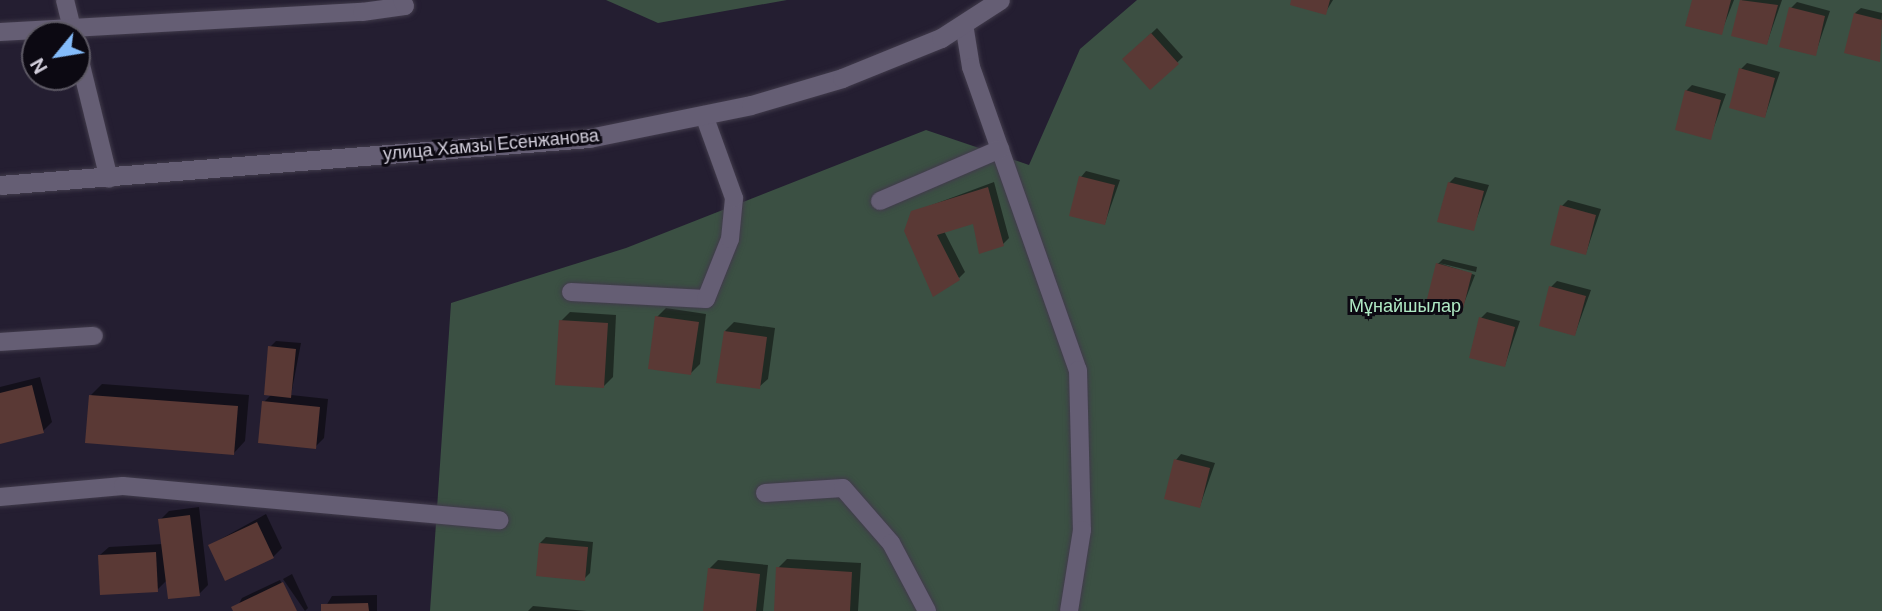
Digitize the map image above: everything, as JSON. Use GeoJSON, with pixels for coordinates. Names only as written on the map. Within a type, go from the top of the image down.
{"type":"FeatureCollection","features":[{"type":"Feature","properties":{"kind":"street"},"geometry":{"type":"LineString","coordinates":[[65,0],[73,21]]}},
{"type":"Feature","properties":{"kind":"street"},"geometry":{"type":"LineString","coordinates":[[91,29],[362,12],[405,6],[402,0]]}},
{"type":"Feature","properties":{"kind":"street","name":"улица Хамзы Есенжанова"},"geometry":{"type":"LineString","coordinates":[[0,185],[109,180],[589,138],[704,115],[842,78],[964,24],[1000,0]]}},
{"type":"Feature","properties":{"kind":"street"},"geometry":{"type":"LineString","coordinates":[[964,24],[971,68],[1079,370],[1082,530],[1069,611]]}},
{"type":"Feature","properties":{"kind":"street"},"geometry":{"type":"LineString","coordinates":[[0,32],[21,31]]}},
{"type":"Feature","properties":{"kind":"street"},"geometry":{"type":"LineString","coordinates":[[89,91],[109,180]]}},
{"type":"Feature","properties":{"kind":"street"},"geometry":{"type":"LineString","coordinates":[[570,292],[706,299],[730,239],[734,198],[704,115]]}},
{"type":"Feature","properties":{"kind":"street"},"geometry":{"type":"LineString","coordinates":[[880,201],[1000,149]]}},
{"type":"Feature","properties":{"kind":"street"},"geometry":{"type":"LineString","coordinates":[[0,342],[94,336]]}},
{"type":"Feature","properties":{"kind":"street"},"geometry":{"type":"LineString","coordinates":[[0,497],[123,486],[499,520]]}},
{"type":"Feature","properties":{"kind":"street"},"geometry":{"type":"LineString","coordinates":[[765,493],[843,488],[891,543],[927,611]]}},
{"type":"Feature","properties":{"kind":"green space"},"geometry":{"type":"Polygon","coordinates":[[[606,0],[787,0],[658,23],[606,0]]]}},
{"type":"Feature","properties":{"kind":"green space","name":"Мұнайшылар"},"geometry":{"type":"Polygon","coordinates":[[[1137,0],[1882,0],[1882,611],[430,611],[451,303],[626,248],[926,130],[1029,165],[1080,49],[1137,0]]]}},
{"type":"Feature","properties":{"kind":"building"},"geometry":{"type":"Polygon","coordinates":[[[1291,0],[1330,0],[1326,15],[1290,5],[1291,0]]]}},
{"type":"Feature","properties":{"kind":"building"},"geometry":{"type":"Polygon","coordinates":[[[1692,0],[1731,0],[1722,35],[1685,26],[1692,0]]]}},
{"type":"Feature","properties":{"kind":"building"},"geometry":{"type":"Polygon","coordinates":[[[1740,0],[1778,5],[1767,45],[1731,36],[1740,0]]]}},
{"type":"Feature","properties":{"kind":"building"},"geometry":{"type":"Polygon","coordinates":[[[1789,7],[1825,16],[1816,56],[1779,47],[1789,7]]]}},
{"type":"Feature","properties":{"kind":"building"},"geometry":{"type":"Polygon","coordinates":[[[1854,13],[1882,20],[1880,62],[1844,53],[1854,13]]]}},
{"type":"Feature","properties":{"kind":"building"},"geometry":{"type":"Polygon","coordinates":[[[1151,33],[1179,64],[1150,90],[1122,59],[1151,33]]]}},
{"type":"Feature","properties":{"kind":"building"},"geometry":{"type":"Polygon","coordinates":[[[1739,68],[1775,78],[1765,118],[1729,108],[1739,68]]]}},
{"type":"Feature","properties":{"kind":"building"},"geometry":{"type":"Polygon","coordinates":[[[1685,90],[1721,100],[1711,140],[1675,130],[1685,90]]]}},
{"type":"Feature","properties":{"kind":"building"},"geometry":{"type":"Polygon","coordinates":[[[1079,176],[1115,185],[1105,225],[1069,216],[1079,176]]]}},
{"type":"Feature","properties":{"kind":"building"},"geometry":{"type":"Polygon","coordinates":[[[1448,182],[1484,191],[1474,231],[1437,222],[1448,182]]]}},
{"type":"Feature","properties":{"kind":"building"},"geometry":{"type":"Polygon","coordinates":[[[988,187],[1004,246],[979,254],[973,224],[937,235],[960,280],[933,297],[904,231],[911,211],[988,187]]]}},
{"type":"Feature","properties":{"kind":"building"},"geometry":{"type":"Polygon","coordinates":[[[1560,205],[1596,215],[1586,255],[1550,245],[1560,205]]]}},
{"type":"Feature","properties":{"kind":"building"},"geometry":{"type":"Polygon","coordinates":[[[1436,263],[1472,273],[1462,313],[1426,303],[1436,263]]]}},
{"type":"Feature","properties":{"kind":"building"},"geometry":{"type":"Polygon","coordinates":[[[1549,286],[1586,296],[1575,336],[1539,326],[1549,286]]]}},
{"type":"Feature","properties":{"kind":"building"},"geometry":{"type":"Polygon","coordinates":[[[655,316],[699,322],[691,375],[648,369],[655,316]]]}},
{"type":"Feature","properties":{"kind":"building"},"geometry":{"type":"Polygon","coordinates":[[[1479,317],[1515,327],[1505,367],[1469,358],[1479,317]]]}},
{"type":"Feature","properties":{"kind":"building"},"geometry":{"type":"Polygon","coordinates":[[[559,320],[608,323],[604,388],[555,385],[559,320]]]}},
{"type":"Feature","properties":{"kind":"building"},"geometry":{"type":"Polygon","coordinates":[[[724,331],[767,337],[760,389],[716,383],[724,331]]]}},
{"type":"Feature","properties":{"kind":"building"},"geometry":{"type":"Polygon","coordinates":[[[268,346],[296,349],[291,398],[264,395],[268,346]]]}},
{"type":"Feature","properties":{"kind":"building"},"geometry":{"type":"Polygon","coordinates":[[[32,385],[44,433],[0,444],[0,393],[32,385]]]}},
{"type":"Feature","properties":{"kind":"building"},"geometry":{"type":"Polygon","coordinates":[[[89,395],[238,406],[234,455],[85,443],[89,395]]]}},
{"type":"Feature","properties":{"kind":"building"},"geometry":{"type":"Polygon","coordinates":[[[262,401],[320,407],[316,449],[258,443],[262,401]]]}},
{"type":"Feature","properties":{"kind":"building"},"geometry":{"type":"Polygon","coordinates":[[[1174,459],[1210,468],[1200,508],[1164,499],[1174,459]]]}},
{"type":"Feature","properties":{"kind":"building"},"geometry":{"type":"Polygon","coordinates":[[[190,515],[200,596],[168,599],[158,519],[190,515]]]}},
{"type":"Feature","properties":{"kind":"building"},"geometry":{"type":"Polygon","coordinates":[[[257,522],[274,558],[225,581],[208,545],[257,522]]]}},
{"type":"Feature","properties":{"kind":"building"},"geometry":{"type":"Polygon","coordinates":[[[539,543],[588,547],[585,581],[536,576],[539,543]]]}},
{"type":"Feature","properties":{"kind":"building"},"geometry":{"type":"Polygon","coordinates":[[[156,552],[158,592],[100,595],[98,555],[156,552]]]}},
{"type":"Feature","properties":{"kind":"building"},"geometry":{"type":"Polygon","coordinates":[[[776,567],[852,572],[850,611],[774,611],[776,567]]]}},
{"type":"Feature","properties":{"kind":"building"},"geometry":{"type":"Polygon","coordinates":[[[708,568],[760,574],[756,611],[703,611],[708,568]]]}},
{"type":"Feature","properties":{"kind":"building"},"geometry":{"type":"Polygon","coordinates":[[[283,582],[297,611],[233,611],[231,607],[283,582]]]}},
{"type":"Feature","properties":{"kind":"building"},"geometry":{"type":"Polygon","coordinates":[[[368,603],[369,611],[321,611],[321,604],[368,603]]]}}]}
